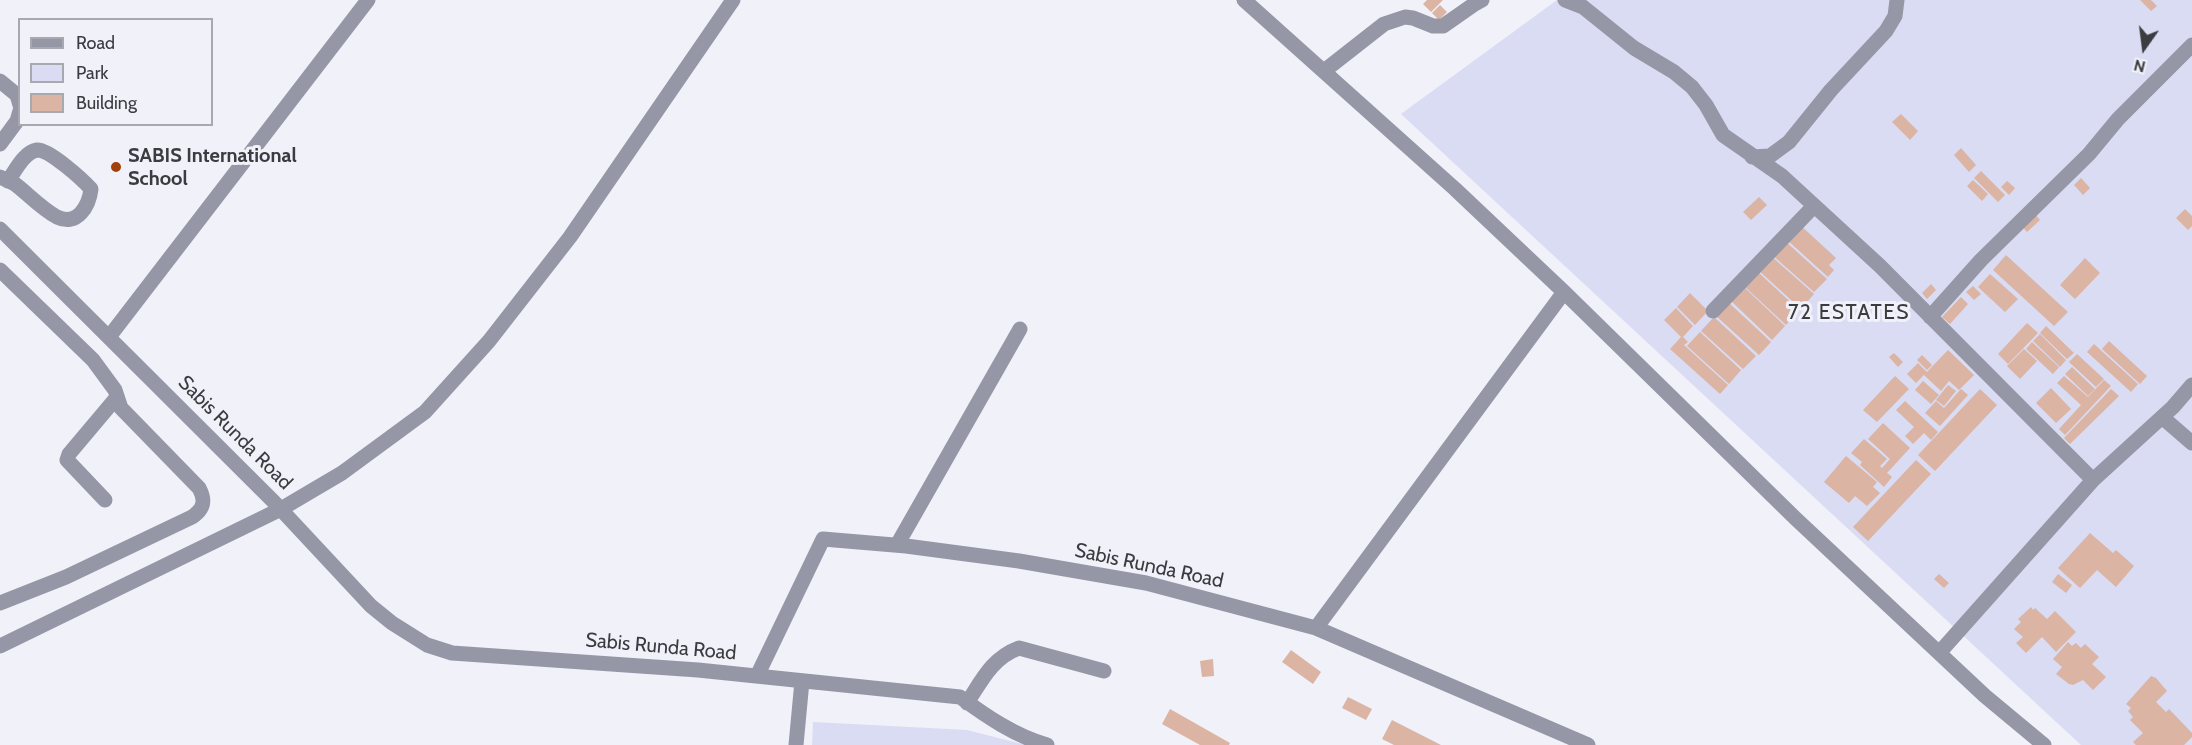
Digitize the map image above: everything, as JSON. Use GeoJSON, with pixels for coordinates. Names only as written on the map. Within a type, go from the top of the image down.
{"type":"FeatureCollection","features":[{"type":"Feature","properties":{"kind":"street"},"geometry":{"type":"LineString","coordinates":[[110,337],[368,0]]}},
{"type":"Feature","properties":{"kind":"street"},"geometry":{"type":"LineString","coordinates":[[0,646],[281,509],[342,474],[424,412],[489,341],[570,237],[733,0]]}},
{"type":"Feature","properties":{"kind":"street"},"geometry":{"type":"LineString","coordinates":[[1244,0],[1455,189],[1795,518],[1985,696],[2044,745]]}},
{"type":"Feature","properties":{"kind":"street"},"geometry":{"type":"LineString","coordinates":[[1324,71],[1384,24],[1405,17],[1433,26],[1443,26],[1482,0]]}},
{"type":"Feature","properties":{"kind":"street"},"geometry":{"type":"LineString","coordinates":[[1565,0],[1583,7],[1634,48],[1674,72],[1692,87],[1724,135],[1752,157],[1782,176],[1813,207],[1880,266],[2093,480]]}},
{"type":"Feature","properties":{"kind":"street"},"geometry":{"type":"LineString","coordinates":[[1752,157],[1770,156],[1789,142],[1831,90],[1886,31],[1895,16],[1897,0]]}},
{"type":"Feature","properties":{"kind":"street"},"geometry":{"type":"LineString","coordinates":[[1930,317],[1981,260],[2089,154],[2118,119],[2192,45]]}},
{"type":"Feature","properties":{"kind":"street"},"geometry":{"type":"LineString","coordinates":[[0,81],[18,98]]}},
{"type":"Feature","properties":{"kind":"street"},"geometry":{"type":"LineString","coordinates":[[0,144],[18,118]]}},
{"type":"Feature","properties":{"kind":"street"},"geometry":{"type":"LineString","coordinates":[[1782,176],[1789,142]]}},
{"type":"Feature","properties":{"kind":"street"},"geometry":{"type":"LineString","coordinates":[[37,150],[46,152],[84,180],[91,189],[89,202],[82,214],[71,219],[58,218],[15,184],[4,179],[28,155],[37,150]]}},
{"type":"Feature","properties":{"kind":"street"},"geometry":{"type":"LineString","coordinates":[[1713,311],[1813,207]]}},
{"type":"Feature","properties":{"kind":"street","name":"Sabis Runda Road"},"geometry":{"type":"LineString","coordinates":[[0,229],[281,509],[371,606],[392,623],[428,645],[452,653],[641,665],[757,676],[822,539],[897,545],[1019,561],[1146,583],[1316,628],[1588,745]]}},
{"type":"Feature","properties":{"kind":"street"},"geometry":{"type":"LineString","coordinates":[[0,270],[93,360],[115,390],[121,408],[198,488],[203,496],[204,504],[201,511],[66,577],[0,603]]}},
{"type":"Feature","properties":{"kind":"street"},"geometry":{"type":"LineString","coordinates":[[1316,628],[1564,292]]}},
{"type":"Feature","properties":{"kind":"street"},"geometry":{"type":"LineString","coordinates":[[897,545],[1020,328]]}},
{"type":"Feature","properties":{"kind":"street"},"geometry":{"type":"LineString","coordinates":[[1940,652],[2093,480],[2162,417],[2192,385]]}},
{"type":"Feature","properties":{"kind":"street"},"geometry":{"type":"LineString","coordinates":[[105,500],[67,460],[69,454],[117,397]]}},
{"type":"Feature","properties":{"kind":"street"},"geometry":{"type":"LineString","coordinates":[[2162,417],[2192,443]]}},
{"type":"Feature","properties":{"kind":"street"},"geometry":{"type":"LineString","coordinates":[[968,703],[994,663],[1006,653],[1018,648],[1104,671]]}},
{"type":"Feature","properties":{"kind":"street"},"geometry":{"type":"LineString","coordinates":[[757,676],[960,697],[1029,740],[1047,745]]}},
{"type":"Feature","properties":{"kind":"street"},"geometry":{"type":"LineString","coordinates":[[796,745],[802,681]]}},
{"type":"Feature","properties":{"kind":"green space"},"geometry":{"type":"Polygon","coordinates":[[[1557,0],[2192,0],[2192,745],[2081,745],[1401,114],[1557,0]]]}},
{"type":"Feature","properties":{"kind":"green space"},"geometry":{"type":"Polygon","coordinates":[[[813,722],[967,730],[1026,745],[812,745],[813,722]]]}},
{"type":"Feature","properties":{"kind":"building"},"geometry":{"type":"Polygon","coordinates":[[[1427,0],[1443,0],[1431,12],[1423,4],[1427,0]]]}},
{"type":"Feature","properties":{"kind":"building"},"geometry":{"type":"Polygon","coordinates":[[[2140,0],[2151,0],[2157,6],[2151,11],[2140,0]]]}},
{"type":"Feature","properties":{"kind":"building"},"geometry":{"type":"Polygon","coordinates":[[[1440,5],[1447,12],[1439,20],[1432,13],[1440,5]]]}},
{"type":"Feature","properties":{"kind":"building"},"geometry":{"type":"Polygon","coordinates":[[[1901,114],[1918,131],[1910,140],[1892,122],[1901,114]]]}},
{"type":"Feature","properties":{"kind":"building"},"geometry":{"type":"Polygon","coordinates":[[[1961,148],[1976,165],[1969,172],[1954,155],[1961,148]]]}},
{"type":"Feature","properties":{"kind":"building"},"geometry":{"type":"Polygon","coordinates":[[[1981,171],[2005,195],[1998,202],[1974,178],[1981,171]]]}},
{"type":"Feature","properties":{"kind":"building"},"geometry":{"type":"Polygon","coordinates":[[[2081,178],[2090,188],[2083,195],[2074,185],[2081,178]]]}},
{"type":"Feature","properties":{"kind":"building"},"geometry":{"type":"Polygon","coordinates":[[[1973,180],[1988,194],[1982,201],[1967,186],[1973,180]]]}},
{"type":"Feature","properties":{"kind":"building"},"geometry":{"type":"Polygon","coordinates":[[[2007,181],[2015,188],[2009,195],[2001,187],[2007,181]]]}},
{"type":"Feature","properties":{"kind":"building"},"geometry":{"type":"Polygon","coordinates":[[[1759,197],[1767,205],[1751,220],[1743,212],[1759,197]]]}},
{"type":"Feature","properties":{"kind":"building"},"geometry":{"type":"Polygon","coordinates":[[[2185,209],[2192,216],[2192,226],[2188,230],[2176,218],[2185,209]]]}},
{"type":"Feature","properties":{"kind":"building"},"geometry":{"type":"Polygon","coordinates":[[[2034,213],[2040,220],[2027,232],[2021,225],[2034,213]]]}},
{"type":"Feature","properties":{"kind":"building"},"geometry":{"type":"Polygon","coordinates":[[[1799,224],[1836,258],[1829,265],[1834,270],[1828,277],[1786,239],[1799,224]]]}},
{"type":"Feature","properties":{"kind":"building"},"geometry":{"type":"Polygon","coordinates":[[[1784,240],[1827,279],[1814,292],[1771,254],[1784,240]]]}},
{"type":"Feature","properties":{"kind":"building"},"geometry":{"type":"Polygon","coordinates":[[[2006,255],[2068,312],[2054,326],[1993,270],[2006,255]]]}},
{"type":"Feature","properties":{"kind":"building"},"geometry":{"type":"Polygon","coordinates":[[[1771,256],[1814,294],[1801,309],[1758,270],[1771,256]]]}},
{"type":"Feature","properties":{"kind":"building"},"geometry":{"type":"Polygon","coordinates":[[[2085,258],[2100,273],[2075,299],[2060,285],[2085,258]]]}},
{"type":"Feature","properties":{"kind":"building"},"geometry":{"type":"Polygon","coordinates":[[[1757,271],[1799,310],[1786,325],[1744,286],[1757,271]]]}},
{"type":"Feature","properties":{"kind":"building"},"geometry":{"type":"Polygon","coordinates":[[[1990,274],[2018,299],[2005,312],[1978,287],[1990,274]]]}},
{"type":"Feature","properties":{"kind":"building"},"geometry":{"type":"Polygon","coordinates":[[[1931,284],[1936,290],[1927,299],[1922,293],[1931,284]]]}},
{"type":"Feature","properties":{"kind":"building"},"geometry":{"type":"Polygon","coordinates":[[[1743,286],[1785,326],[1772,340],[1730,300],[1743,286]]]}},
{"type":"Feature","properties":{"kind":"building"},"geometry":{"type":"Polygon","coordinates":[[[1973,286],[1981,294],[1974,300],[1966,292],[1973,286]]]}},
{"type":"Feature","properties":{"kind":"building"},"geometry":{"type":"Polygon","coordinates":[[[1690,293],[1708,311],[1695,325],[1677,307],[1690,293]]]}},
{"type":"Feature","properties":{"kind":"building"},"geometry":{"type":"Polygon","coordinates":[[[1961,297],[1968,304],[1950,324],[1942,317],[1961,297]]]}},
{"type":"Feature","properties":{"kind":"building"},"geometry":{"type":"Polygon","coordinates":[[[1728,302],[1771,342],[1759,355],[1715,315],[1728,302]]]}},
{"type":"Feature","properties":{"kind":"building"},"geometry":{"type":"Polygon","coordinates":[[[1676,308],[1693,326],[1683,337],[1688,342],[1684,345],[1728,385],[1720,394],[1670,349],[1681,337],[1664,320],[1676,308]]]}},
{"type":"Feature","properties":{"kind":"building"},"geometry":{"type":"Polygon","coordinates":[[[1714,317],[1756,356],[1743,369],[1701,331],[1714,317]]]}},
{"type":"Feature","properties":{"kind":"building"},"geometry":{"type":"Polygon","coordinates":[[[2027,323],[2038,333],[2008,364],[1998,354],[2027,323]]]}},
{"type":"Feature","properties":{"kind":"building"},"geometry":{"type":"Polygon","coordinates":[[[2046,326],[2074,353],[2067,359],[2040,333],[2046,326]]]}},
{"type":"Feature","properties":{"kind":"building"},"geometry":{"type":"Polygon","coordinates":[[[1700,332],[1741,370],[1729,384],[1687,346],[1700,332]]]}},
{"type":"Feature","properties":{"kind":"building"},"geometry":{"type":"Polygon","coordinates":[[[2040,334],[2066,360],[2060,367],[2033,341],[2040,334]]]}},
{"type":"Feature","properties":{"kind":"building"},"geometry":{"type":"Polygon","coordinates":[[[2109,341],[2147,376],[2140,384],[2102,349],[2109,341]]]}},
{"type":"Feature","properties":{"kind":"building"},"geometry":{"type":"Polygon","coordinates":[[[2032,342],[2059,367],[2053,374],[2026,349],[2032,342]]]}},
{"type":"Feature","properties":{"kind":"building"},"geometry":{"type":"Polygon","coordinates":[[[2094,344],[2138,384],[2131,392],[2087,352],[2094,344]]]}},
{"type":"Feature","properties":{"kind":"building"},"geometry":{"type":"Polygon","coordinates":[[[2024,349],[2037,361],[2020,379],[2007,366],[2024,349]]]}},
{"type":"Feature","properties":{"kind":"building"},"geometry":{"type":"Polygon","coordinates":[[[1948,350],[1974,375],[1959,390],[1949,381],[1941,391],[1924,375],[1916,383],[1907,374],[1918,363],[1927,372],[1948,350]]]}},
{"type":"Feature","properties":{"kind":"building"},"geometry":{"type":"Polygon","coordinates":[[[1894,353],[1903,362],[1898,367],[1889,357],[1894,353]]]}},
{"type":"Feature","properties":{"kind":"building"},"geometry":{"type":"Polygon","coordinates":[[[2077,354],[2104,379],[2096,387],[2069,362],[2077,354]]]}},
{"type":"Feature","properties":{"kind":"building"},"geometry":{"type":"Polygon","coordinates":[[[1922,355],[1932,365],[1927,370],[1917,360],[1922,355]]]}},
{"type":"Feature","properties":{"kind":"building"},"geometry":{"type":"Polygon","coordinates":[[[2072,367],[2095,389],[2088,396],[2065,374],[2072,367]]]}},
{"type":"Feature","properties":{"kind":"building"},"geometry":{"type":"Polygon","coordinates":[[[1895,376],[1909,389],[1877,422],[1863,410],[1895,376]]]}},
{"type":"Feature","properties":{"kind":"building"},"geometry":{"type":"Polygon","coordinates":[[[2064,376],[2088,397],[2104,380],[2111,386],[2065,435],[2059,429],[2081,405],[2057,383],[2064,376]]]}},
{"type":"Feature","properties":{"kind":"building"},"geometry":{"type":"Polygon","coordinates":[[[1923,381],[1939,395],[1931,404],[1915,390],[1923,381]]]}},
{"type":"Feature","properties":{"kind":"building"},"geometry":{"type":"Polygon","coordinates":[[[1948,385],[1956,391],[1944,406],[1936,400],[1948,385]]]}},
{"type":"Feature","properties":{"kind":"building"},"geometry":{"type":"Polygon","coordinates":[[[2051,388],[2071,409],[2056,423],[2036,403],[2051,388]]]}},
{"type":"Feature","properties":{"kind":"building"},"geometry":{"type":"Polygon","coordinates":[[[1961,389],[1968,395],[1940,426],[1925,413],[1936,401],[1944,408],[1961,389]]]}},
{"type":"Feature","properties":{"kind":"building"},"geometry":{"type":"Polygon","coordinates":[[[1980,389],[1997,405],[1935,471],[1918,455],[1980,389]]]}},
{"type":"Feature","properties":{"kind":"building"},"geometry":{"type":"Polygon","coordinates":[[[2111,389],[2119,396],[2070,444],[2064,438],[2111,389]]]}},
{"type":"Feature","properties":{"kind":"building"},"geometry":{"type":"Polygon","coordinates":[[[1905,401],[1938,432],[1931,440],[1924,433],[1913,444],[1905,436],[1914,427],[1896,410],[1905,401]]]}},
{"type":"Feature","properties":{"kind":"building"},"geometry":{"type":"Polygon","coordinates":[[[1883,423],[1910,448],[1887,473],[1892,477],[1884,487],[1860,465],[1862,462],[1851,453],[1864,439],[1887,459],[1880,466],[1882,468],[1890,459],[1868,439],[1883,423]]]}},
{"type":"Feature","properties":{"kind":"building"},"geometry":{"type":"Polygon","coordinates":[[[1846,456],[1877,482],[1873,487],[1880,493],[1867,506],[1855,496],[1849,503],[1824,482],[1846,456]]]}},
{"type":"Feature","properties":{"kind":"building"},"geometry":{"type":"Polygon","coordinates":[[[1916,460],[1931,474],[1868,541],[1853,527],[1916,460]]]}},
{"type":"Feature","properties":{"kind":"building"},"geometry":{"type":"Polygon","coordinates":[[[2090,533],[2113,553],[2116,550],[2134,566],[2116,587],[2097,570],[2080,588],[2058,568],[2090,533]]]}},
{"type":"Feature","properties":{"kind":"building"},"geometry":{"type":"Polygon","coordinates":[[[1939,574],[1949,583],[1944,588],[1934,579],[1939,574]]]}},
{"type":"Feature","properties":{"kind":"building"},"geometry":{"type":"Polygon","coordinates":[[[2058,574],[2072,585],[2066,593],[2052,582],[2058,574]]]}},
{"type":"Feature","properties":{"kind":"building"},"geometry":{"type":"Polygon","coordinates":[[[2031,607],[2047,619],[2055,611],[2076,632],[2056,652],[2042,637],[2026,653],[2016,643],[2023,637],[2014,629],[2021,622],[2018,619],[2031,607]]]}},
{"type":"Feature","properties":{"kind":"building"},"geometry":{"type":"Polygon","coordinates":[[[2068,642],[2072,646],[2076,643],[2081,648],[2085,644],[2099,657],[2092,664],[2106,677],[2093,690],[2083,680],[2073,685],[2056,674],[2062,667],[2053,659],[2068,642]]]}},
{"type":"Feature","properties":{"kind":"building"},"geometry":{"type":"Polygon","coordinates":[[[1291,650],[1321,672],[1313,684],[1282,662],[1291,650]]]}},
{"type":"Feature","properties":{"kind":"building"},"geometry":{"type":"Polygon","coordinates":[[[1213,659],[1214,676],[1202,677],[1200,661],[1213,659]]]}},
{"type":"Feature","properties":{"kind":"building"},"geometry":{"type":"Polygon","coordinates":[[[2151,676],[2156,678],[2167,691],[2156,702],[2166,712],[2169,709],[2192,733],[2192,737],[2184,745],[2136,745],[2133,742],[2143,733],[2130,720],[2133,717],[2128,711],[2131,708],[2126,704],[2151,676]]]}},
{"type":"Feature","properties":{"kind":"building"},"geometry":{"type":"Polygon","coordinates":[[[1348,697],[1372,709],[1366,720],[1342,708],[1348,697]]]}},
{"type":"Feature","properties":{"kind":"building"},"geometry":{"type":"Polygon","coordinates":[[[1170,709],[1230,743],[1229,745],[1200,745],[1162,724],[1170,709]]]}},
{"type":"Feature","properties":{"kind":"building"},"geometry":{"type":"Polygon","coordinates":[[[1392,720],[1441,745],[1394,745],[1382,739],[1392,720]]]}},
{"type":"Feature","properties":{"kind":"place","name":"SABIS International School"},"geometry":{"type":"Point","coordinates":[116,167]}},
{"type":"Feature","properties":{"kind":"district","name":"72 ESTATES"},"geometry":{"type":"Point","coordinates":[1849,313]}}]}
